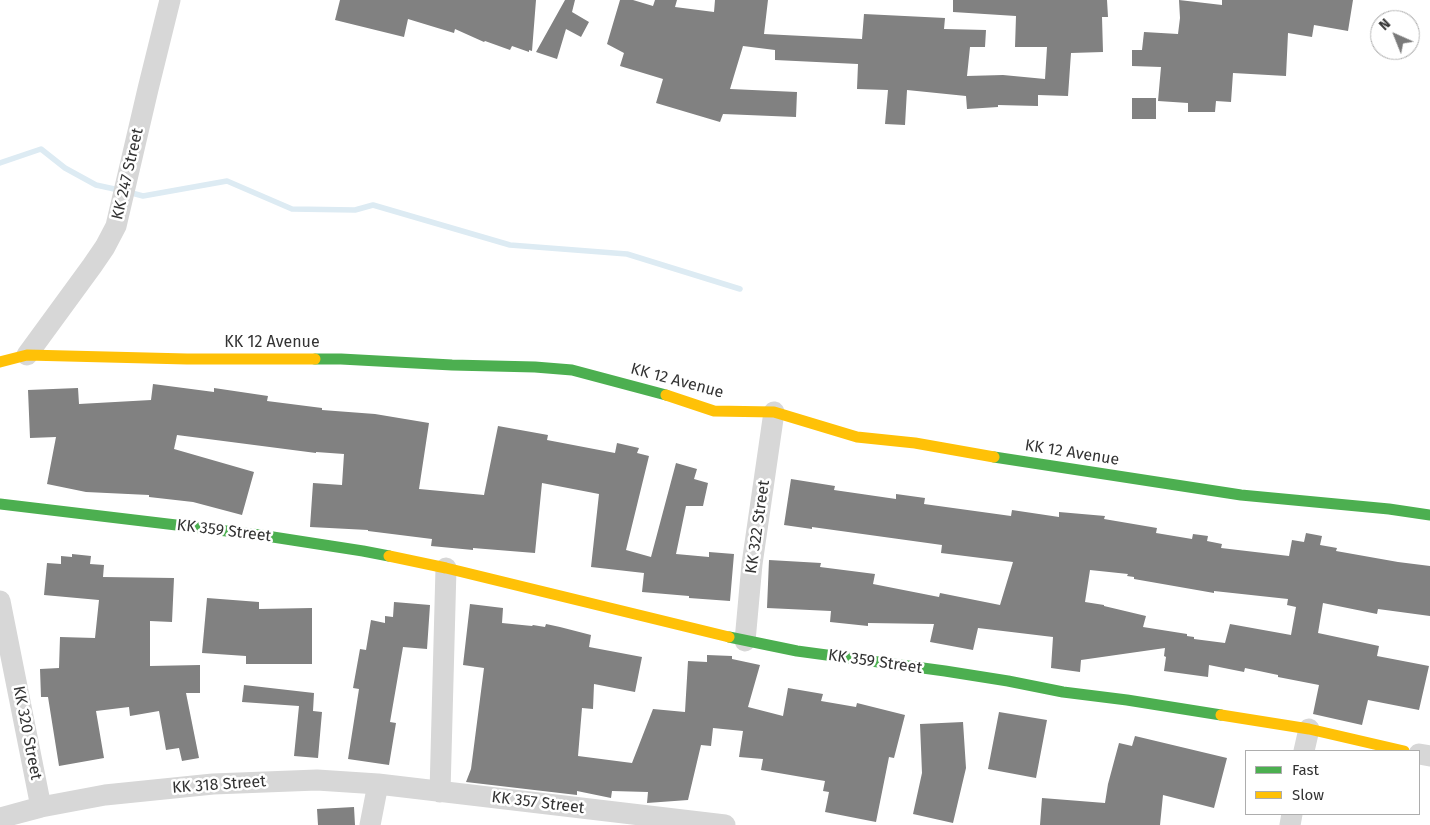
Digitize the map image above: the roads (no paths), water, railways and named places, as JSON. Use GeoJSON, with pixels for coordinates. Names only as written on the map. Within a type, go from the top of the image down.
{"type":"FeatureCollection","features":[{"type":"Feature","properties":{"kind":"main road","name":"KK 12 Avenue"},"geometry":{"type":"LineString","coordinates":[[0,362],[27,355],[187,359],[340,359],[572,370],[654,391],[714,411],[774,412],[857,437],[915,443],[1008,460],[1241,495],[1389,509],[1430,516]]}},
{"type":"Feature","properties":{"kind":"main road","name":"KK 359 Street"},"geometry":{"type":"LineString","coordinates":[[0,504],[260,535],[363,551],[446,568],[745,641],[797,651],[981,677],[1063,692],[1127,700],[1308,729],[1400,750]]}},
{"type":"Feature","properties":{"kind":"street","name":"KK 247 Street"},"geometry":{"type":"LineString","coordinates":[[27,355],[92,266],[116,226],[170,0]]}},
{"type":"Feature","properties":{"kind":"street","name":"KK 322 Street"},"geometry":{"type":"LineString","coordinates":[[745,641],[753,555],[774,412]]}},
{"type":"Feature","properties":{"kind":"street"},"geometry":{"type":"LineString","coordinates":[[440,792],[446,568]]}},
{"type":"Feature","properties":{"kind":"street","name":"KK 320 Street"},"geometry":{"type":"LineString","coordinates":[[0,601],[42,807]]}},
{"type":"Feature","properties":{"kind":"street"},"geometry":{"type":"LineString","coordinates":[[1304,750],[1308,729]]}},
{"type":"Feature","properties":{"kind":"street","name":"KK 318 Street"},"geometry":{"type":"LineString","coordinates":[[0,818],[42,807],[105,795],[213,784],[317,780],[378,784],[440,792]]}},
{"type":"Feature","properties":{"kind":"street"},"geometry":{"type":"LineString","coordinates":[[370,825],[378,784]]}},
{"type":"Feature","properties":{"kind":"street","name":"KK 357 Street"},"geometry":{"type":"LineString","coordinates":[[440,792],[725,825]]}},
{"type":"Feature","properties":{"kind":"waterway"},"geometry":{"type":"LineString","coordinates":[[0,163],[41,149],[65,168],[96,185],[119,190]]}},
{"type":"Feature","properties":{"kind":"waterway"},"geometry":{"type":"LineString","coordinates":[[128,192],[143,196],[227,181],[292,209],[355,210],[373,205],[510,245],[627,254],[740,289]]}}]}
